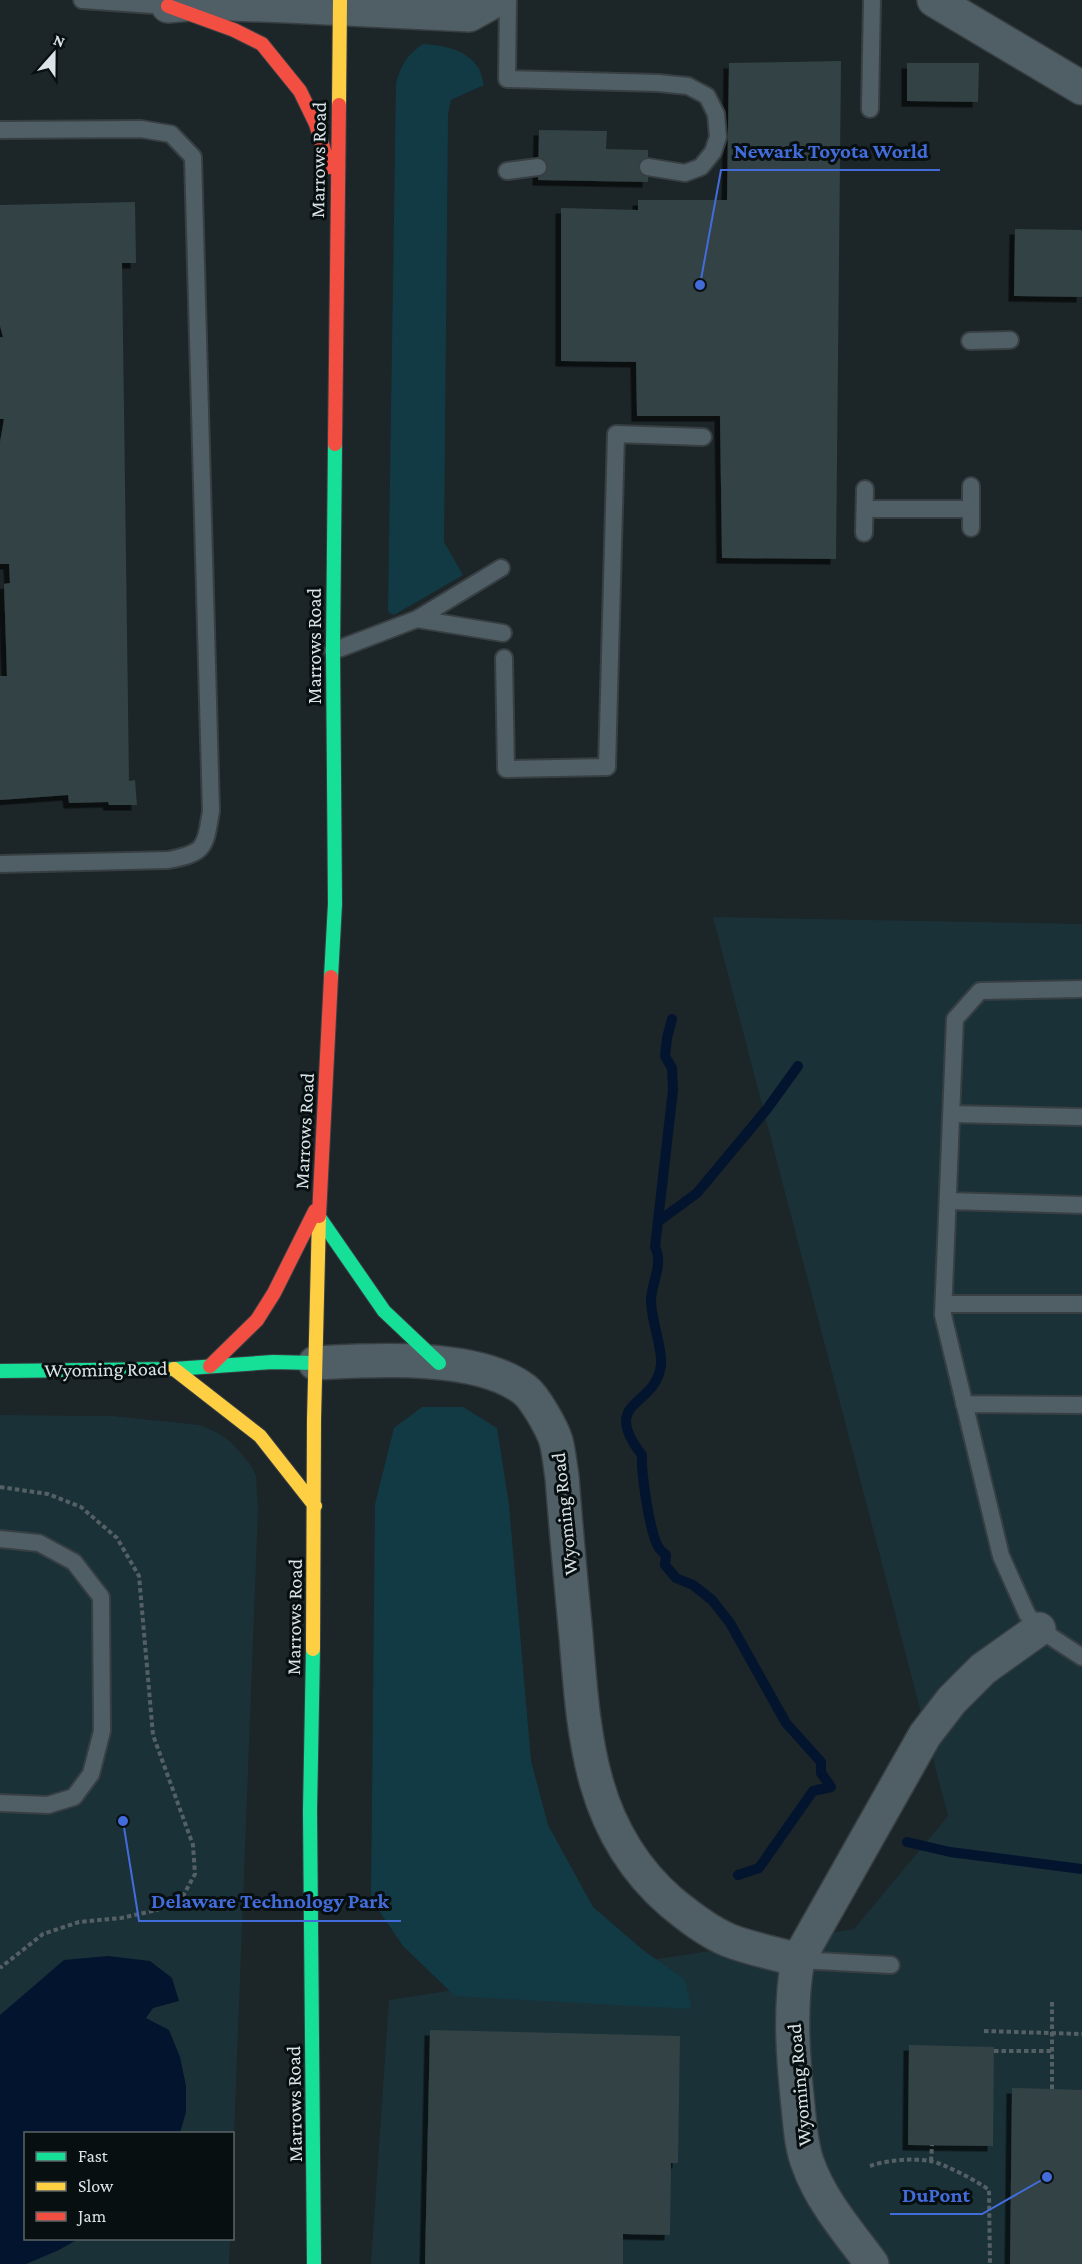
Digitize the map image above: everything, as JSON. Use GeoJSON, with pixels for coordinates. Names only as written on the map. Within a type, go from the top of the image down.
{"type":"FeatureCollection","features":[{"type":"Feature","properties":{"kind":"street"},"geometry":{"type":"LineString","coordinates":[[168,6],[202,3],[340,5],[469,15],[496,0]]}},
{"type":"Feature","properties":{"kind":"street"},"geometry":{"type":"LineString","coordinates":[[934,0],[1082,88]]}},
{"type":"Feature","properties":{"kind":"street","name":"Marrows Road"},"geometry":{"type":"LineString","coordinates":[[314,2264],[310,1811],[315,1363],[319,1217],[335,904],[333,651],[340,5]]}},
{"type":"Feature","properties":{"kind":"street"},"geometry":{"type":"LineString","coordinates":[[168,6],[234,30],[262,44],[300,91],[316,124],[338,195]]}},
{"type":"Feature","properties":{"kind":"street"},"geometry":{"type":"LineString","coordinates":[[210,1366],[257,1320],[274,1293],[320,1202]]}},
{"type":"Feature","properties":{"kind":"street"},"geometry":{"type":"LineString","coordinates":[[319,1217],[384,1311],[439,1363]]}},
{"type":"Feature","properties":{"kind":"street","name":"Wyoming Road"},"geometry":{"type":"LineString","coordinates":[[0,1371],[174,1368],[273,1362],[439,1363],[468,1367],[497,1375],[526,1391],[544,1416],[556,1440],[562,1477],[584,1729],[594,1774],[605,1806],[627,1854],[655,1888],[687,1916],[728,1940],[798,1960]]}},
{"type":"Feature","properties":{"kind":"street"},"geometry":{"type":"LineString","coordinates":[[174,1368],[260,1436],[315,1506]]}},
{"type":"Feature","properties":{"kind":"street","name":"Wyoming Road"},"geometry":{"type":"LineString","coordinates":[[872,2264],[825,2199],[807,2164],[800,2130],[794,2068],[792,1989],[798,1960],[925,1735],[952,1700],[983,1669],[1039,1629]]}},
{"type":"Feature","properties":{"kind":"lane"},"geometry":{"type":"LineString","coordinates":[[82,0],[168,6]]}},
{"type":"Feature","properties":{"kind":"lane"},"geometry":{"type":"LineString","coordinates":[[508,0],[507,79],[658,83],[688,86],[707,96],[716,114],[718,137],[713,152],[701,167],[685,173],[648,167]]}},
{"type":"Feature","properties":{"kind":"lane"},"geometry":{"type":"LineString","coordinates":[[870,109],[872,0]]}},
{"type":"Feature","properties":{"kind":"lane"},"geometry":{"type":"LineString","coordinates":[[0,130],[141,129],[171,134],[192,157],[211,811],[206,840],[192,856],[168,860],[0,864]]}},
{"type":"Feature","properties":{"kind":"lane"},"geometry":{"type":"LineString","coordinates":[[507,171],[538,167]]}},
{"type":"Feature","properties":{"kind":"lane"},"geometry":{"type":"LineString","coordinates":[[970,341],[1010,340]]}},
{"type":"Feature","properties":{"kind":"lane"},"geometry":{"type":"LineString","coordinates":[[504,658],[506,769],[607,767],[616,434],[703,437]]}},
{"type":"Feature","properties":{"kind":"lane"},"geometry":{"type":"LineString","coordinates":[[970,528],[971,486]]}},
{"type":"Feature","properties":{"kind":"lane"},"geometry":{"type":"LineString","coordinates":[[864,533],[865,489]]}},
{"type":"Feature","properties":{"kind":"lane"},"geometry":{"type":"LineString","coordinates":[[865,509],[971,509]]}},
{"type":"Feature","properties":{"kind":"lane"},"geometry":{"type":"LineString","coordinates":[[333,651],[417,619],[501,568]]}},
{"type":"Feature","properties":{"kind":"lane"},"geometry":{"type":"LineString","coordinates":[[417,619],[503,633]]}},
{"type":"Feature","properties":{"kind":"lane"},"geometry":{"type":"LineString","coordinates":[[1082,989],[980,991],[955,1019],[943,1315],[1001,1556],[1027,1614],[1039,1629],[1082,1657]]}},
{"type":"Feature","properties":{"kind":"lane"},"geometry":{"type":"LineString","coordinates":[[951,1114],[1082,1117]]}},
{"type":"Feature","properties":{"kind":"lane"},"geometry":{"type":"LineString","coordinates":[[948,1201],[1082,1204]]}},
{"type":"Feature","properties":{"kind":"lane"},"geometry":{"type":"LineString","coordinates":[[944,1304],[1082,1304]]}},
{"type":"Feature","properties":{"kind":"lane"},"geometry":{"type":"LineString","coordinates":[[964,1404],[1082,1405]]}},
{"type":"Feature","properties":{"kind":"lane"},"geometry":{"type":"LineString","coordinates":[[0,1539],[39,1543],[74,1562],[101,1597],[102,1731],[91,1774],[74,1797],[48,1804],[0,1803]]}},
{"type":"Feature","properties":{"kind":"lane"},"geometry":{"type":"LineString","coordinates":[[798,1960],[891,1965]]}},
{"type":"Feature","properties":{"kind":"path"},"geometry":{"type":"LineString","coordinates":[[1052,2001],[1052,2090]]}},
{"type":"Feature","properties":{"kind":"path"},"geometry":{"type":"LineString","coordinates":[[984,2031],[1082,2034]]}},
{"type":"Feature","properties":{"kind":"path"},"geometry":{"type":"LineString","coordinates":[[994,2051],[1052,2051]]}},
{"type":"Feature","properties":{"kind":"path"},"geometry":{"type":"LineString","coordinates":[[931,2161],[932,2145]]}},
{"type":"Feature","properties":{"kind":"path"},"geometry":{"type":"LineString","coordinates":[[870,2166],[883,2161],[931,2161],[982,2184],[990,2190],[990,2264]]}},
{"type":"Feature","properties":{"kind":"shaded area"},"geometry":{"type":"Polygon","coordinates":[[[423,44],[445,47],[460,52],[472,60],[480,72],[484,85],[451,100],[448,114],[444,542],[463,575],[394,615],[388,612],[396,84],[405,61],[423,44]]]}},
{"type":"Feature","properties":{"kind":"shaded area"},"geometry":{"type":"Polygon","coordinates":[[[713,917],[1082,924],[1082,2264],[371,2264],[389,2000],[854,1929],[948,1816],[713,917]]]}},
{"type":"Feature","properties":{"kind":"shaded area"},"geometry":{"type":"Polygon","coordinates":[[[422,1407],[463,1407],[497,1428],[509,1505],[531,1761],[548,1825],[593,1907],[643,1950],[684,1979],[692,2009],[455,1996],[403,1946],[371,1899],[375,1504],[394,1428],[422,1407]]]}},
{"type":"Feature","properties":{"kind":"shaded area"},"geometry":{"type":"Polygon","coordinates":[[[0,1415],[112,1416],[200,1425],[231,1442],[250,1464],[256,1476],[258,1509],[234,2136],[234,2132],[24,2132],[24,2240],[230,2240],[229,2264],[0,2264],[0,1415]]]}},
{"type":"Feature","properties":{"kind":"shaded area"},"geometry":{"type":"Polygon","coordinates":[[[108,1956],[150,1961],[172,1978],[179,2001],[153,2008],[146,2018],[169,2030],[180,2057],[186,2086],[186,2112],[180,2132],[24,2132],[24,2240],[76,2240],[26,2264],[0,2264],[0,2015],[64,1960],[108,1956]]]}},
{"type":"Feature","properties":{"kind":"building"},"geometry":{"type":"Polygon","coordinates":[[[841,61],[836,559],[722,558],[720,416],[637,416],[636,362],[561,361],[561,208],[638,210],[638,200],[727,200],[729,63],[841,61]]]}},
{"type":"Feature","properties":{"kind":"building"},"geometry":{"type":"Polygon","coordinates":[[[907,63],[979,63],[978,102],[907,101],[907,63]]]}},
{"type":"Feature","properties":{"kind":"building"},"geometry":{"type":"Polygon","coordinates":[[[539,130],[607,131],[606,149],[648,150],[648,182],[538,180],[539,130]]]}},
{"type":"Feature","properties":{"kind":"building"},"geometry":{"type":"Polygon","coordinates":[[[135,202],[136,263],[122,263],[129,781],[135,780],[137,805],[109,805],[108,802],[69,803],[68,795],[0,800],[0,676],[7,676],[4,584],[10,583],[9,564],[0,564],[0,442],[4,419],[0,419],[0,337],[3,337],[0,326],[0,205],[135,202]]]}},
{"type":"Feature","properties":{"kind":"building"},"geometry":{"type":"Polygon","coordinates":[[[1015,229],[1082,230],[1082,297],[1014,296],[1015,229]]]}},
{"type":"Feature","properties":{"kind":"building"},"geometry":{"type":"Polygon","coordinates":[[[430,2030],[680,2036],[678,2163],[671,2163],[670,2235],[623,2234],[623,2264],[425,2264],[430,2030]]]}},
{"type":"Feature","properties":{"kind":"building"},"geometry":{"type":"Polygon","coordinates":[[[909,2045],[994,2047],[993,2146],[908,2145],[909,2045]]]}},
{"type":"Feature","properties":{"kind":"building"},"geometry":{"type":"Polygon","coordinates":[[[1012,2088],[1082,2090],[1082,2264],[1010,2264],[1012,2088]]]}},
{"type":"Feature","properties":{"kind":"waterway"},"geometry":{"type":"LineString","coordinates":[[672,1019],[665,1056],[672,1068],[673,1090],[655,1247],[658,1267],[651,1301],[661,1365],[657,1379],[628,1413],[626,1423],[630,1437],[642,1455],[649,1518],[656,1541],[666,1555],[665,1565],[676,1578],[693,1585],[712,1600],[730,1623],[786,1723],[821,1762],[821,1773],[831,1787],[813,1791],[759,1868],[738,1875]]}},
{"type":"Feature","properties":{"kind":"waterway"},"geometry":{"type":"LineString","coordinates":[[659,1221],[697,1193],[767,1109],[798,1066]]}},
{"type":"Feature","properties":{"kind":"waterway"},"geometry":{"type":"LineString","coordinates":[[907,1842],[950,1852],[1082,1869]]}},
{"type":"Feature","properties":{"kind":"traffic: fast"},"geometry":{"type":"LineString","coordinates":[[331,977],[335,904],[333,651],[335,444]]}},
{"type":"Feature","properties":{"kind":"traffic: fast"},"geometry":{"type":"LineString","coordinates":[[319,1217],[384,1311],[439,1363]]}},
{"type":"Feature","properties":{"kind":"traffic: fast"},"geometry":{"type":"LineString","coordinates":[[0,1371],[174,1369],[273,1362],[315,1363]]}},
{"type":"Feature","properties":{"kind":"traffic: fast"},"geometry":{"type":"LineString","coordinates":[[313,1649],[310,1811],[314,2264]]}},
{"type":"Feature","properties":{"kind":"traffic: slow"},"geometry":{"type":"LineString","coordinates":[[339,105],[340,0]]}},
{"type":"Feature","properties":{"kind":"traffic: slow"},"geometry":{"type":"LineString","coordinates":[[313,1649],[314,1420],[319,1216]]}},
{"type":"Feature","properties":{"kind":"traffic: slow"},"geometry":{"type":"LineString","coordinates":[[174,1369],[260,1436],[315,1506]]}},
{"type":"Feature","properties":{"kind":"traffic: jam"},"geometry":{"type":"LineString","coordinates":[[168,6],[234,30],[262,44],[300,91],[316,124],[329,167]]}},
{"type":"Feature","properties":{"kind":"traffic: jam"},"geometry":{"type":"LineString","coordinates":[[335,444],[339,105]]}},
{"type":"Feature","properties":{"kind":"traffic: jam"},"geometry":{"type":"LineString","coordinates":[[319,1216],[331,977]]}},
{"type":"Feature","properties":{"kind":"traffic: jam"},"geometry":{"type":"LineString","coordinates":[[210,1366],[257,1320],[274,1293],[315,1211]]}},
{"type":"Feature","properties":{"kind":"place","name":"Newark Toyota World"},"geometry":{"type":"Point","coordinates":[700,285]}},
{"type":"Feature","properties":{"kind":"place","name":"Delaware Technology Park"},"geometry":{"type":"Point","coordinates":[123,1821]}},
{"type":"Feature","properties":{"kind":"place","name":"DuPont"},"geometry":{"type":"Point","coordinates":[1047,2177]}}]}
